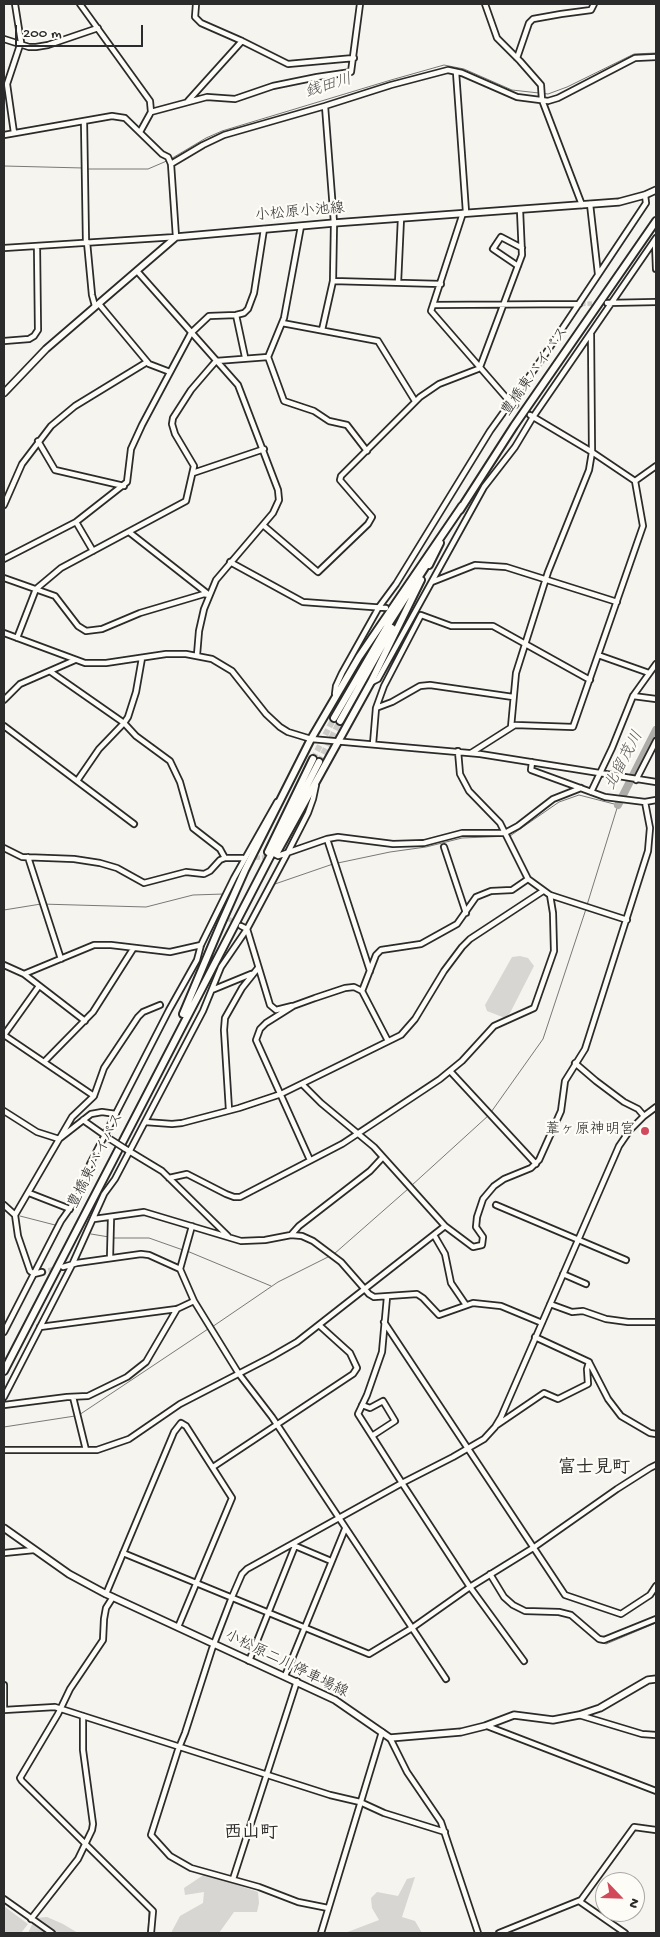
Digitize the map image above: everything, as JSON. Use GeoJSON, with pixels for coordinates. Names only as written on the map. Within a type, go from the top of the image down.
{"type":"FeatureCollection","features":[{"type":"Feature","properties":{"kind":"highway","name":"豊橋東バイパス"},"geometry":{"type":"LineString","coordinates":[[442,540],[424,574],[337,720],[388,625],[462,506],[514,426],[656,222]]}},
{"type":"Feature","properties":{"kind":"highway"},"geometry":{"type":"LineString","coordinates":[[168,1052],[220,924],[311,739],[359,657],[462,506]]}},
{"type":"Feature","properties":{"kind":"highway"},"geometry":{"type":"LineString","coordinates":[[248,900],[254,893],[371,682],[424,574]]}},
{"type":"Feature","properties":{"kind":"highway","name":"豊橋東バイパス"},"geometry":{"type":"LineString","coordinates":[[4,1371],[316,761],[248,900],[214,963]]}},
{"type":"Feature","properties":{"kind":"main road","name":"小松原小池線"},"geometry":{"type":"LineString","coordinates":[[176,236],[619,202],[656,190]]}},
{"type":"Feature","properties":{"kind":"main road"},"geometry":{"type":"LineString","coordinates":[[4,393],[46,349],[176,236]]}},
{"type":"Feature","properties":{"kind":"main road","name":"小松原二川停車場線"},"geometry":{"type":"LineString","coordinates":[[4,1528],[69,1574],[110,1596],[335,1700],[390,1738]]}},
{"type":"Feature","properties":{"kind":"main road"},"geometry":{"type":"LineString","coordinates":[[390,1738],[461,1732],[485,1726],[514,1715],[552,1720],[579,1715],[600,1708],[648,1680],[656,1678]]}},
{"type":"Feature","properties":{"kind":"street"},"geometry":{"type":"LineString","coordinates":[[14,134],[7,80],[20,44],[15,4]]}},
{"type":"Feature","properties":{"kind":"street"},"geometry":{"type":"LineString","coordinates":[[80,4],[152,105],[151,112],[140,132]]}},
{"type":"Feature","properties":{"kind":"street"},"geometry":{"type":"LineString","coordinates":[[196,4],[195,17],[201,23],[288,64],[354,58]]}},
{"type":"Feature","properties":{"kind":"street"},"geometry":{"type":"LineString","coordinates":[[151,112],[208,97],[234,99],[273,86],[317,76],[351,72],[360,4]]}},
{"type":"Feature","properties":{"kind":"street"},"geometry":{"type":"LineString","coordinates":[[485,4],[497,38],[539,81],[542,100],[582,205]]}},
{"type":"Feature","properties":{"kind":"street"},"geometry":{"type":"LineString","coordinates":[[517,58],[529,23],[533,19],[591,10],[594,4]]}},
{"type":"Feature","properties":{"kind":"street"},"geometry":{"type":"LineString","coordinates":[[4,38],[29,47],[48,45],[98,28]]}},
{"type":"Feature","properties":{"kind":"street"},"geometry":{"type":"LineString","coordinates":[[187,102],[242,41]]}},
{"type":"Feature","properties":{"kind":"street"},"geometry":{"type":"LineString","coordinates":[[171,164],[224,135],[442,71],[456,72],[508,94],[548,101],[558,98],[635,58],[656,57]]}},
{"type":"Feature","properties":{"kind":"street"},"geometry":{"type":"LineString","coordinates":[[456,72],[465,213],[431,311],[512,403]]}},
{"type":"Feature","properties":{"kind":"street"},"geometry":{"type":"LineString","coordinates":[[322,330],[333,281],[334,223],[325,106]]}},
{"type":"Feature","properties":{"kind":"street"},"geometry":{"type":"LineString","coordinates":[[4,135],[84,121],[122,117],[162,154],[168,157],[171,164],[176,236],[4,248]]}},
{"type":"Feature","properties":{"kind":"street"},"geometry":{"type":"LineString","coordinates":[[84,121],[87,242],[92,295],[97,305],[147,362],[170,372]]}},
{"type":"Feature","properties":{"kind":"street"},"geometry":{"type":"LineString","coordinates":[[335,698],[336,686],[342,673],[379,607],[396,584],[464,473],[580,304],[646,203],[645,195]]}},
{"type":"Feature","properties":{"kind":"street"},"geometry":{"type":"LineString","coordinates":[[590,204],[598,274]]}},
{"type":"Feature","properties":{"kind":"street"},"geometry":{"type":"LineString","coordinates":[[263,524],[318,572],[368,524],[372,517],[340,478],[430,389],[480,367],[522,256],[520,210]]}},
{"type":"Feature","properties":{"kind":"street"},"geometry":{"type":"LineString","coordinates":[[398,283],[401,218]]}},
{"type":"Feature","properties":{"kind":"street"},"geometry":{"type":"LineString","coordinates":[[301,226],[282,323],[268,356],[284,401],[314,412],[329,421],[347,425],[367,450]]}},
{"type":"Feature","properties":{"kind":"street"},"geometry":{"type":"LineString","coordinates":[[4,559],[76,522],[124,486],[128,479],[132,449],[191,333],[209,316],[236,315],[244,313],[248,309],[252,300],[264,229]]}},
{"type":"Feature","properties":{"kind":"street"},"geometry":{"type":"LineString","coordinates":[[518,266],[493,250],[501,237],[522,248]]}},
{"type":"Feature","properties":{"kind":"street"},"geometry":{"type":"LineString","coordinates":[[656,239],[656,269]]}},
{"type":"Feature","properties":{"kind":"street"},"geometry":{"type":"LineString","coordinates":[[371,682],[378,679],[412,613],[484,487],[515,447],[532,416],[591,333],[609,303],[656,239]]}},
{"type":"Feature","properties":{"kind":"street"},"geometry":{"type":"LineString","coordinates":[[4,341],[29,340],[38,330],[37,246]]}},
{"type":"Feature","properties":{"kind":"street"},"geometry":{"type":"LineString","coordinates":[[137,271],[242,391],[275,477],[279,500],[273,513],[216,580],[209,595],[199,631],[197,655]]}},
{"type":"Feature","properties":{"kind":"street"},"geometry":{"type":"LineString","coordinates":[[333,281],[441,284]]}},
{"type":"Feature","properties":{"kind":"street"},"geometry":{"type":"LineString","coordinates":[[609,303],[656,302]]}},
{"type":"Feature","properties":{"kind":"street"},"geometry":{"type":"LineString","coordinates":[[433,304],[503,306],[580,304]]}},
{"type":"Feature","properties":{"kind":"street"},"geometry":{"type":"LineString","coordinates":[[236,315],[245,357]]}},
{"type":"Feature","properties":{"kind":"street"},"geometry":{"type":"LineString","coordinates":[[282,323],[378,341],[416,401]]}},
{"type":"Feature","properties":{"kind":"street"},"geometry":{"type":"LineString","coordinates":[[511,727],[516,673],[546,579],[589,470],[592,452],[591,333]]}},
{"type":"Feature","properties":{"kind":"street"},"geometry":{"type":"LineString","coordinates":[[17,638],[36,588],[61,568],[186,500],[194,466],[175,434],[172,424],[173,418],[191,390],[216,361],[268,356]]}},
{"type":"Feature","properties":{"kind":"street"},"geometry":{"type":"LineString","coordinates":[[4,505],[22,464],[38,441],[54,423],[75,406],[147,362]]}},
{"type":"Feature","properties":{"kind":"street"},"geometry":{"type":"LineString","coordinates":[[471,752],[515,725],[573,727],[643,526],[635,481],[592,452],[532,416]]}},
{"type":"Feature","properties":{"kind":"street"},"geometry":{"type":"LineString","coordinates":[[38,441],[55,470],[124,486]]}},
{"type":"Feature","properties":{"kind":"street"},"geometry":{"type":"LineString","coordinates":[[193,473],[264,450]]}},
{"type":"Feature","properties":{"kind":"street"},"geometry":{"type":"LineString","coordinates":[[635,481],[656,466]]}},
{"type":"Feature","properties":{"kind":"street"},"geometry":{"type":"LineString","coordinates":[[76,522],[93,551]]}},
{"type":"Feature","properties":{"kind":"street"},"geometry":{"type":"LineString","coordinates":[[129,532],[209,595]]}},
{"type":"Feature","properties":{"kind":"street"},"geometry":{"type":"LineString","coordinates":[[230,562],[303,602],[386,608]]}},
{"type":"Feature","properties":{"kind":"street"},"geometry":{"type":"LineString","coordinates":[[431,582],[475,565],[506,567],[617,602]]}},
{"type":"Feature","properties":{"kind":"street"},"geometry":{"type":"LineString","coordinates":[[4,578],[55,596],[78,626],[86,631],[102,629],[140,613],[204,594],[209,595]]}},
{"type":"Feature","properties":{"kind":"street"},"geometry":{"type":"LineString","coordinates":[[374,744],[376,708],[384,686],[421,615],[451,626],[493,626],[590,680]]}},
{"type":"Feature","properties":{"kind":"street"},"geometry":{"type":"LineString","coordinates":[[4,633],[85,663],[106,663],[166,654],[197,655],[212,659],[232,671],[266,714],[280,727],[288,732],[311,739],[471,752],[656,782]]}},
{"type":"Feature","properties":{"kind":"street"},"geometry":{"type":"LineString","coordinates":[[598,655],[649,673]]}},
{"type":"Feature","properties":{"kind":"street"},"geometry":{"type":"LineString","coordinates":[[77,781],[99,750],[124,724],[136,692],[142,658]]}},
{"type":"Feature","properties":{"kind":"street"},"geometry":{"type":"LineString","coordinates":[[4,700],[20,684],[52,672],[75,660]]}},
{"type":"Feature","properties":{"kind":"street"},"geometry":{"type":"LineString","coordinates":[[591,792],[633,696],[656,664]]}},
{"type":"Feature","properties":{"kind":"street"},"geometry":{"type":"LineString","coordinates":[[52,672],[124,724],[136,736],[170,762],[180,782],[193,828],[220,849],[225,858]]}},
{"type":"Feature","properties":{"kind":"street"},"geometry":{"type":"LineString","coordinates":[[376,708],[392,702],[420,686],[430,685],[514,697]]}},
{"type":"Feature","properties":{"kind":"street"},"geometry":{"type":"LineString","coordinates":[[633,696],[656,700]]}},
{"type":"Feature","properties":{"kind":"street"},"geometry":{"type":"LineString","coordinates":[[4,726],[134,824]]}},
{"type":"Feature","properties":{"kind":"street"},"geometry":{"type":"LineString","coordinates":[[632,779],[656,741]]}},
{"type":"Feature","properties":{"kind":"street"},"geometry":{"type":"LineString","coordinates":[[458,751],[460,774],[469,792],[500,823],[528,879],[550,895],[626,920]]}},
{"type":"Feature","properties":{"kind":"street"},"geometry":{"type":"LineString","coordinates":[[532,762],[531,770],[591,792],[625,800],[645,802],[656,800]]}},
{"type":"Feature","properties":{"kind":"street"},"geometry":{"type":"LineString","coordinates":[[4,1397],[72,1265],[104,1194],[130,1152],[212,990],[221,967],[247,929],[308,813],[316,783]]}},
{"type":"Feature","properties":{"kind":"street"},"geometry":{"type":"LineString","coordinates":[[278,856],[338,837],[393,844],[424,842],[462,833],[506,835],[552,799],[581,788]]}},
{"type":"Feature","properties":{"kind":"street"},"geometry":{"type":"LineString","coordinates":[[4,1332],[61,1221],[78,1196],[90,1164],[168,1010],[197,960],[201,945],[219,915],[273,806],[284,793]]}},
{"type":"Feature","properties":{"kind":"street"},"geometry":{"type":"LineString","coordinates":[[302,1084],[383,1157],[445,1226],[473,1247],[479,1246],[484,1241],[476,1227],[483,1199],[494,1186],[504,1179],[536,1164],[561,1111],[565,1081],[585,1049],[650,841],[650,828],[645,802]]}},
{"type":"Feature","properties":{"kind":"street"},"geometry":{"type":"LineString","coordinates":[[327,839],[370,970]]}},
{"type":"Feature","properties":{"kind":"street"},"geometry":{"type":"LineString","coordinates":[[444,847],[466,913]]}},
{"type":"Feature","properties":{"kind":"street"},"geometry":{"type":"LineString","coordinates":[[4,848],[22,857],[74,859],[100,863],[117,868],[144,883],[186,872],[204,874],[210,871],[220,860],[225,858],[243,858]]}},
{"type":"Feature","properties":{"kind":"street"},"geometry":{"type":"LineString","coordinates":[[28,857],[61,959]]}},
{"type":"Feature","properties":{"kind":"street"},"geometry":{"type":"LineString","coordinates":[[362,991],[376,954],[381,950],[421,944],[452,928],[461,920],[472,901],[481,894],[491,891],[512,890],[528,879]]}},
{"type":"Feature","properties":{"kind":"street"},"geometry":{"type":"LineString","coordinates":[[145,1122],[182,1123],[281,1094],[401,1035],[407,1030],[444,971],[462,947],[470,939],[543,891]]}},
{"type":"Feature","properties":{"kind":"street"},"geometry":{"type":"LineString","coordinates":[[169,1178],[187,1174],[226,1194],[240,1197],[358,1134],[450,1071],[462,1061],[494,1026],[534,1008],[554,951],[553,913],[550,895]]}},
{"type":"Feature","properties":{"kind":"street"},"geometry":{"type":"LineString","coordinates":[[240,926],[247,929]]}},
{"type":"Feature","properties":{"kind":"street"},"geometry":{"type":"LineString","coordinates":[[247,929],[272,1009],[276,1010],[293,1006],[344,988],[354,987],[362,991],[388,1042]]}},
{"type":"Feature","properties":{"kind":"street"},"geometry":{"type":"LineString","coordinates":[[24,974],[94,945],[112,945],[170,952],[201,945]]}},
{"type":"Feature","properties":{"kind":"street"},"geometry":{"type":"LineString","coordinates":[[44,1062],[93,1012],[133,949]]}},
{"type":"Feature","properties":{"kind":"street"},"geometry":{"type":"LineString","coordinates":[[4,965],[24,974],[85,1021]]}},
{"type":"Feature","properties":{"kind":"street"},"geometry":{"type":"LineString","coordinates":[[229,1110],[224,1030],[226,1018],[234,999],[258,968]]}},
{"type":"Feature","properties":{"kind":"street"},"geometry":{"type":"LineString","coordinates":[[212,990],[253,973]]}},
{"type":"Feature","properties":{"kind":"street"},"geometry":{"type":"LineString","coordinates":[[38,986],[4,1035],[94,1096]]}},
{"type":"Feature","properties":{"kind":"street"},"geometry":{"type":"LineString","coordinates":[[15,1215],[72,1117],[94,1096],[104,1068],[138,1017],[143,1012],[160,1005]]}},
{"type":"Feature","properties":{"kind":"street"},"geometry":{"type":"LineString","coordinates":[[293,1006],[266,1022],[257,1035],[256,1040],[310,1160]]}},
{"type":"Feature","properties":{"kind":"street"},"geometry":{"type":"LineString","coordinates":[[575,1064],[624,1102],[638,1109],[644,1116]]}},
{"type":"Feature","properties":{"kind":"street"},"geometry":{"type":"LineString","coordinates":[[450,1071],[536,1164]]}},
{"type":"Feature","properties":{"kind":"street"},"geometry":{"type":"LineString","coordinates":[[495,1427],[619,1146],[630,1130],[656,1107]]}},
{"type":"Feature","properties":{"kind":"street"},"geometry":{"type":"LineString","coordinates":[[4,1111],[37,1132],[59,1138]]}},
{"type":"Feature","properties":{"kind":"street"},"geometry":{"type":"LineString","coordinates":[[59,1138],[91,1114],[102,1112],[116,1114]]}},
{"type":"Feature","properties":{"kind":"street"},"geometry":{"type":"LineString","coordinates":[[83,1120],[105,1136],[162,1171],[230,1238]]}},
{"type":"Feature","properties":{"kind":"street"},"geometry":{"type":"LineString","coordinates":[[291,1235],[299,1226],[370,1171],[383,1157]]}},
{"type":"Feature","properties":{"kind":"street"},"geometry":{"type":"LineString","coordinates":[[29,1193],[70,1209]]}},
{"type":"Feature","properties":{"kind":"street"},"geometry":{"type":"LineString","coordinates":[[496,1204],[626,1260]]}},
{"type":"Feature","properties":{"kind":"street"},"geometry":{"type":"LineString","coordinates":[[4,1205],[15,1215],[18,1236],[30,1271],[34,1274]]}},
{"type":"Feature","properties":{"kind":"street"},"geometry":{"type":"LineString","coordinates":[[94,1219],[150,1213],[230,1238],[246,1241],[291,1235],[307,1238],[347,1268],[364,1290],[374,1297],[416,1294],[423,1298],[439,1316],[473,1303],[501,1306],[542,1323]]}},
{"type":"Feature","properties":{"kind":"street"},"geometry":{"type":"LineString","coordinates":[[110,1258],[111,1218]]}},
{"type":"Feature","properties":{"kind":"street"},"geometry":{"type":"LineString","coordinates":[[192,1226],[180,1269],[194,1301],[239,1374],[261,1401],[446,1679]]}},
{"type":"Feature","properties":{"kind":"street"},"geometry":{"type":"LineString","coordinates":[[4,1450],[97,1450],[129,1439],[180,1404],[297,1342],[445,1226]]}},
{"type":"Feature","properties":{"kind":"street"},"geometry":{"type":"LineString","coordinates":[[434,1236],[444,1254],[452,1283],[466,1305]]}},
{"type":"Feature","properties":{"kind":"street"},"geometry":{"type":"LineString","coordinates":[[63,1267],[138,1254],[149,1255],[180,1269]]}},
{"type":"Feature","properties":{"kind":"street"},"geometry":{"type":"LineString","coordinates":[[34,1274],[42,1272]]}},
{"type":"Feature","properties":{"kind":"street"},"geometry":{"type":"LineString","coordinates":[[563,1274],[586,1284]]}},
{"type":"Feature","properties":{"kind":"street"},"geometry":{"type":"LineString","coordinates":[[387,1297],[382,1352],[358,1414],[470,1586],[524,1661]]}},
{"type":"Feature","properties":{"kind":"street"},"geometry":{"type":"LineString","coordinates":[[40,1327],[177,1309],[194,1301]]}},
{"type":"Feature","properties":{"kind":"street"},"geometry":{"type":"LineString","coordinates":[[550,1304],[572,1312],[583,1311],[606,1319],[628,1322],[656,1322]]}},
{"type":"Feature","properties":{"kind":"street"},"geometry":{"type":"LineString","coordinates":[[4,1405],[88,1396],[127,1377],[140,1369],[154,1352],[177,1309]]}},
{"type":"Feature","properties":{"kind":"street"},"geometry":{"type":"LineString","coordinates":[[384,1322],[565,1595],[622,1614],[650,1595],[656,1586]]}},
{"type":"Feature","properties":{"kind":"street"},"geometry":{"type":"LineString","coordinates":[[213,1467],[348,1380],[356,1368],[350,1353],[320,1325]]}},
{"type":"Feature","properties":{"kind":"street"},"geometry":{"type":"LineString","coordinates":[[536,1337],[590,1362],[608,1399],[621,1416],[656,1434]]}},
{"type":"Feature","properties":{"kind":"street"},"geometry":{"type":"LineString","coordinates":[[328,1908],[298,1902],[233,1879],[191,1868],[170,1856],[151,1835],[186,1733],[213,1644],[242,1574],[247,1569],[293,1546],[402,1483],[484,1439],[495,1427],[544,1393],[558,1399],[588,1384],[587,1369],[590,1362]]}},
{"type":"Feature","properties":{"kind":"street"},"geometry":{"type":"LineString","coordinates":[[73,1397],[86,1450]]}},
{"type":"Feature","properties":{"kind":"street"},"geometry":{"type":"LineString","coordinates":[[362,1405],[370,1408],[383,1401],[395,1420],[372,1436]]}},
{"type":"Feature","properties":{"kind":"street"},"geometry":{"type":"LineString","coordinates":[[151,1933],[153,1911],[20,1778],[58,1708],[103,1640],[106,1608],[123,1553],[180,1423],[186,1426],[232,1498],[178,1627]]}},
{"type":"Feature","properties":{"kind":"street"},"geometry":{"type":"LineString","coordinates":[[123,1553],[304,1626],[367,1654],[412,1628],[470,1586],[533,1548],[617,1489],[656,1466]]}},
{"type":"Feature","properties":{"kind":"street"},"geometry":{"type":"LineString","coordinates":[[285,1676],[345,1529]]}},
{"type":"Feature","properties":{"kind":"street"},"geometry":{"type":"LineString","coordinates":[[293,1546],[331,1561]]}},
{"type":"Feature","properties":{"kind":"street"},"geometry":{"type":"LineString","coordinates":[[249,1661],[293,1546]]}},
{"type":"Feature","properties":{"kind":"street"},"geometry":{"type":"LineString","coordinates":[[4,1553],[34,1550]]}},
{"type":"Feature","properties":{"kind":"street"},"geometry":{"type":"LineString","coordinates":[[490,1574],[504,1597],[514,1605],[525,1611],[560,1612],[571,1616],[599,1639],[604,1640],[656,1619]]}},
{"type":"Feature","properties":{"kind":"street"},"geometry":{"type":"LineString","coordinates":[[233,1879],[297,1681]]}},
{"type":"Feature","properties":{"kind":"street"},"geometry":{"type":"LineString","coordinates":[[4,1685],[4,1710],[58,1708],[330,1795],[360,1802],[384,1813],[445,1832]]}},
{"type":"Feature","properties":{"kind":"street"},"geometry":{"type":"LineString","coordinates":[[579,1715],[642,1734],[656,1735]]}},
{"type":"Feature","properties":{"kind":"street"},"geometry":{"type":"LineString","coordinates":[[31,1919],[66,1875],[86,1845],[93,1824],[83,1750],[83,1716]]}},
{"type":"Feature","properties":{"kind":"street"},"geometry":{"type":"LineString","coordinates":[[485,1726],[490,1726],[656,1791]]}},
{"type":"Feature","properties":{"kind":"street"},"geometry":{"type":"LineString","coordinates":[[321,1933],[382,1732]]}},
{"type":"Feature","properties":{"kind":"street"},"geometry":{"type":"LineString","coordinates":[[390,1738],[408,1772],[441,1822],[478,1933]]}},
{"type":"Feature","properties":{"kind":"street"},"geometry":{"type":"LineString","coordinates":[[499,1933],[584,1898],[634,1827],[656,1830]]}},
{"type":"Feature","properties":{"kind":"street"},"geometry":{"type":"LineString","coordinates":[[4,1899],[52,1933]]}},
{"type":"Feature","properties":{"kind":"street"},"geometry":{"type":"LineString","coordinates":[[579,1901],[625,1933]]}},
{"type":"Feature","properties":{"kind":"shaded area"},"geometry":{"type":"Polygon","coordinates":[[[512,957],[528,958],[534,966],[510,1013],[505,1018],[487,1011],[485,1005],[512,957]]]}},
{"type":"Feature","properties":{"kind":"shaded area"},"geometry":{"type":"Polygon","coordinates":[[[205,1874],[258,1892],[259,1903],[257,1912],[234,1912],[219,1933],[171,1933],[180,1916],[203,1903],[204,1892],[185,1895],[184,1888],[205,1874]]]}},
{"type":"Feature","properties":{"kind":"shaded area"},"geometry":{"type":"Polygon","coordinates":[[[415,1877],[402,1917],[415,1921],[422,1933],[345,1933],[379,1920],[372,1908],[371,1898],[377,1892],[398,1896],[407,1879],[415,1877]]]}},
{"type":"Feature","properties":{"kind":"shaded area"},"geometry":{"type":"Polygon","coordinates":[[[5,1907],[28,1924],[21,1933],[4,1933],[5,1907]]]}},
{"type":"Feature","properties":{"kind":"shaded area"},"geometry":{"type":"Polygon","coordinates":[[[47,1917],[78,1933],[28,1933],[35,1918],[47,1917]]]}},
{"type":"Feature","properties":{"kind":"waterway","name":"銭田川"},"geometry":{"type":"LineString","coordinates":[[87,169],[148,169],[169,160],[206,138],[222,131],[444,65],[464,69],[512,90],[548,94],[567,87],[634,54],[656,53]]}},
{"type":"Feature","properties":{"kind":"waterway","name":"銭田川"},"geometry":{"type":"LineString","coordinates":[[4,166],[83,168]]}},
{"type":"Feature","properties":{"kind":"waterway","name":"北留茂川"},"geometry":{"type":"LineString","coordinates":[[618,805],[656,730]]}},
{"type":"Feature","properties":{"kind":"waterway"},"geometry":{"type":"LineString","coordinates":[[272,885],[333,864],[390,852],[426,847],[462,838],[510,836],[559,802],[579,795],[618,805],[587,905]]}},
{"type":"Feature","properties":{"kind":"waterway"},"geometry":{"type":"LineString","coordinates":[[4,910],[41,904],[146,907],[193,895],[224,894]]}},
{"type":"Feature","properties":{"kind":"waterway"},"geometry":{"type":"LineString","coordinates":[[411,1186],[489,1115],[543,1039],[586,909]]}},
{"type":"Feature","properties":{"kind":"waterway"},"geometry":{"type":"LineString","coordinates":[[334,1254],[408,1189]]}},
{"type":"Feature","properties":{"kind":"waterway"},"geometry":{"type":"LineString","coordinates":[[20,1216],[55,1225]]}},
{"type":"Feature","properties":{"kind":"waterway"},"geometry":{"type":"LineString","coordinates":[[91,1234],[109,1237]]}},
{"type":"Feature","properties":{"kind":"waterway"},"geometry":{"type":"LineString","coordinates":[[113,1238],[149,1238],[183,1250]]}},
{"type":"Feature","properties":{"kind":"waterway"},"geometry":{"type":"LineString","coordinates":[[187,1251],[271,1286]]}},
{"type":"Feature","properties":{"kind":"waterway"},"geometry":{"type":"LineString","coordinates":[[212,1327],[278,1282],[330,1256]]}},
{"type":"Feature","properties":{"kind":"waterway"},"geometry":{"type":"LineString","coordinates":[[79,1415],[208,1329]]}},
{"type":"Feature","properties":{"kind":"waterway"},"geometry":{"type":"LineString","coordinates":[[4,1427],[75,1416]]}},
{"type":"Feature","properties":{"kind":"waterway"},"geometry":{"type":"LineString","coordinates":[[606,1644],[656,1623]]}},
{"type":"Feature","properties":{"kind":"waterway"},"geometry":{"type":"LineString","coordinates":[[23,1785],[83,1845]]}},
{"type":"Feature","properties":{"kind":"waterway"},"geometry":{"type":"LineString","coordinates":[[86,1848],[149,1911],[148,1933]]}},
{"type":"Feature","properties":{"kind":"tunnel"},"geometry":{"type":"LineString","coordinates":[[581,304],[607,303]]}},
{"type":"Feature","properties":{"kind":"tunnel"},"geometry":{"type":"LineString","coordinates":[[515,405],[530,415]]}},
{"type":"Feature","properties":{"kind":"tunnel"},"geometry":{"type":"LineString","coordinates":[[313,759],[334,718]]}},
{"type":"Feature","properties":{"kind":"tunnel"},"geometry":{"type":"LineString","coordinates":[[319,762],[340,721]]}},
{"type":"Feature","properties":{"kind":"tunnel"},"geometry":{"type":"LineString","coordinates":[[249,858],[271,857]]}},
{"type":"Feature","properties":{"kind":"tunnel"},"geometry":{"type":"LineString","coordinates":[[223,916],[238,924]]}},
{"type":"Feature","properties":{"kind":"tunnel"},"geometry":{"type":"LineString","coordinates":[[42,1272],[57,1268]]}},
{"type":"Feature","properties":{"kind":"place","name":"葦ヶ原神明宮"},"geometry":{"type":"Point","coordinates":[645,1131]}},
{"type":"Feature","properties":{"kind":"district","name":"富士見町"},"geometry":{"type":"Point","coordinates":[594,1469]}},
{"type":"Feature","properties":{"kind":"district","name":"西山町"},"geometry":{"type":"Point","coordinates":[251,1834]}}]}
